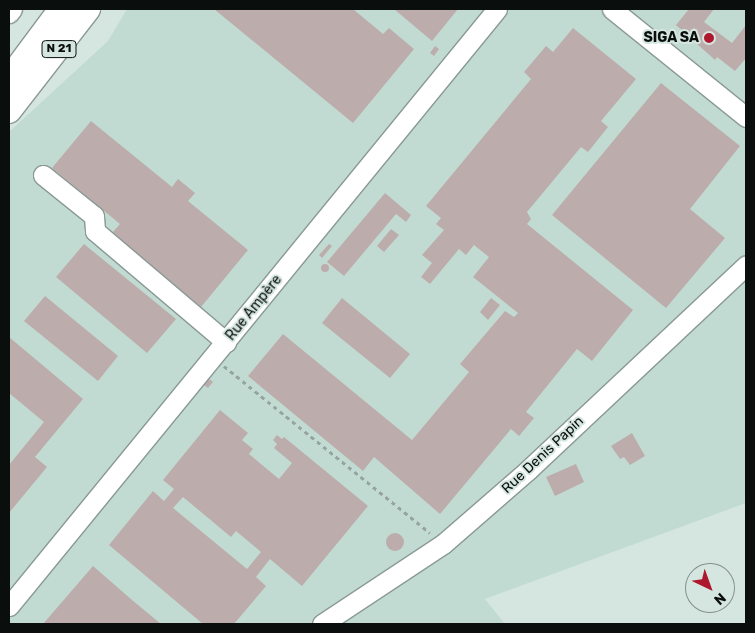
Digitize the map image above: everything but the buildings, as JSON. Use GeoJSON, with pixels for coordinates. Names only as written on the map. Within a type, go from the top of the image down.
{"type":"FeatureCollection","features":[{"type":"Feature","properties":{"kind":"main road","name":"N 21"},"geometry":{"type":"LineString","coordinates":[[9,79],[61,9]]}},
{"type":"Feature","properties":{"kind":"main road","name":"N 21"},"geometry":{"type":"LineString","coordinates":[[9,111],[88,9]]}},
{"type":"Feature","properties":{"kind":"street"},"geometry":{"type":"LineString","coordinates":[[9,13],[12,9]]}},
{"type":"Feature","properties":{"kind":"street","name":"Rue Ampère"},"geometry":{"type":"LineString","coordinates":[[9,606],[497,9]]}},
{"type":"Feature","properties":{"kind":"street"},"geometry":{"type":"LineString","coordinates":[[612,9],[746,117]]}},
{"type":"Feature","properties":{"kind":"street"},"geometry":{"type":"LineString","coordinates":[[43,175],[94,216],[95,231],[226,342]]}},
{"type":"Feature","properties":{"kind":"street","name":"Rue Denis Papin"},"geometry":{"type":"LineString","coordinates":[[322,624],[444,544],[528,470],[746,265]]}},
{"type":"Feature","properties":{"kind":"path"},"geometry":{"type":"LineString","coordinates":[[213,358],[444,544]]}},
{"type":"Feature","properties":{"kind":"shaded area"},"geometry":{"type":"Polygon","coordinates":[[[127,9],[746,9],[746,503],[485,599],[505,624],[9,624],[9,132],[108,41],[127,9]]]}},
{"type":"Feature","properties":{"kind":"place","name":"SIGA SA"},"geometry":{"type":"Point","coordinates":[709,38]}}]}
